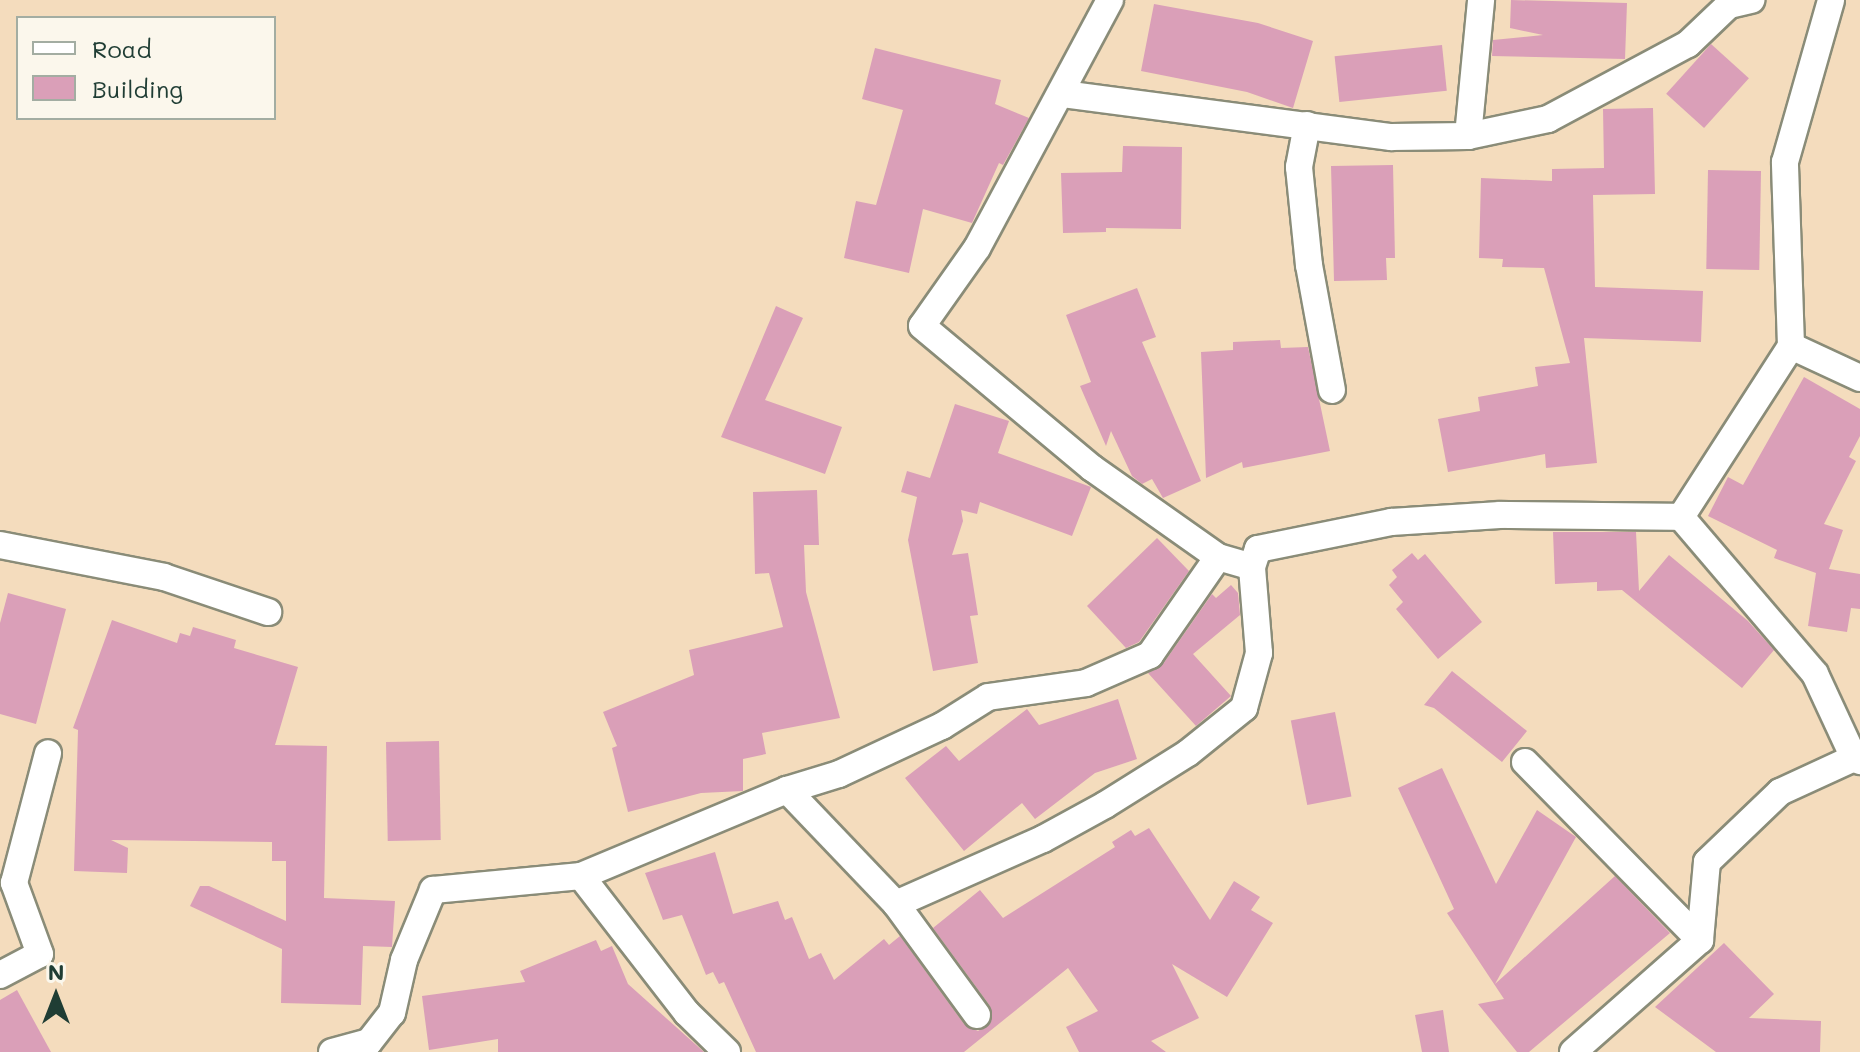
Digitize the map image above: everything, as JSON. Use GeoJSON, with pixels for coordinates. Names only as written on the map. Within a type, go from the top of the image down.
{"type":"FeatureCollection","features":[{"type":"Feature","properties":{"kind":"street"},"geometry":{"type":"LineString","coordinates":[[1110,0],[1063,94],[977,248],[922,326],[1092,468],[1218,557],[1252,567]]}},
{"type":"Feature","properties":{"kind":"street"},"geometry":{"type":"LineString","coordinates":[[1468,136],[1481,0]]}},
{"type":"Feature","properties":{"kind":"street"},"geometry":{"type":"LineString","coordinates":[[1063,94],[1391,137],[1468,136],[1548,119],[1688,44],[1729,5],[1751,0]]}},
{"type":"Feature","properties":{"kind":"street"},"geometry":{"type":"LineString","coordinates":[[1681,517],[1791,346],[1785,162],[1831,0]]}},
{"type":"Feature","properties":{"kind":"street"},"geometry":{"type":"LineString","coordinates":[[1307,125],[1299,167],[1309,265],[1332,390]]}},
{"type":"Feature","properties":{"kind":"street"},"geometry":{"type":"LineString","coordinates":[[1791,346],[1860,378]]}},
{"type":"Feature","properties":{"kind":"street"},"geometry":{"type":"LineString","coordinates":[[896,904],[1043,839],[1105,805],[1188,753],[1244,708],[1259,653],[1252,567],[1258,549],[1391,522],[1500,515],[1681,517],[1815,674],[1857,760],[1780,792],[1707,862],[1700,940],[1573,1052]]}},
{"type":"Feature","properties":{"kind":"street"},"geometry":{"type":"LineString","coordinates":[[0,545],[164,577],[268,612]]}},
{"type":"Feature","properties":{"kind":"street"},"geometry":{"type":"LineString","coordinates":[[332,1052],[369,1042],[392,1013],[404,960],[433,890],[581,876],[787,790],[839,774],[942,726],[988,697],[1086,683],[1150,655],[1218,557]]}},
{"type":"Feature","properties":{"kind":"street"},"geometry":{"type":"LineString","coordinates":[[0,975],[40,954],[7,882],[48,753]]}},
{"type":"Feature","properties":{"kind":"street"},"geometry":{"type":"LineString","coordinates":[[1525,762],[1700,940]]}},
{"type":"Feature","properties":{"kind":"street"},"geometry":{"type":"LineString","coordinates":[[787,790],[896,904],[977,1015]]}},
{"type":"Feature","properties":{"kind":"street"},"geometry":{"type":"LineString","coordinates":[[581,876],[687,1013],[727,1052]]}},
{"type":"Feature","properties":{"kind":"building"},"geometry":{"type":"Polygon","coordinates":[[[1511,0],[1627,3],[1625,59],[1492,56],[1493,40],[1543,35],[1510,28],[1511,0]]]}},
{"type":"Feature","properties":{"kind":"building"},"geometry":{"type":"Polygon","coordinates":[[[1154,4],[1258,23],[1313,41],[1293,108],[1247,92],[1141,71],[1154,4]]]}},
{"type":"Feature","properties":{"kind":"building"},"geometry":{"type":"Polygon","coordinates":[[[1711,44],[1749,78],[1704,128],[1666,94],[1711,44]]]}},
{"type":"Feature","properties":{"kind":"building"},"geometry":{"type":"Polygon","coordinates":[[[1442,45],[1447,91],[1339,102],[1335,56],[1442,45]]]}},
{"type":"Feature","properties":{"kind":"building"},"geometry":{"type":"Polygon","coordinates":[[[875,48],[1001,80],[995,104],[1029,118],[1003,165],[999,163],[972,223],[923,209],[909,273],[844,258],[856,201],[876,205],[903,110],[862,99],[875,48]]]}},
{"type":"Feature","properties":{"kind":"building"},"geometry":{"type":"Polygon","coordinates":[[[1653,108],[1655,194],[1593,195],[1595,287],[1703,291],[1701,342],[1584,338],[1597,463],[1546,468],[1545,454],[1448,472],[1438,419],[1480,411],[1478,397],[1538,386],[1535,367],[1570,363],[1544,268],[1502,267],[1503,259],[1479,258],[1481,178],[1552,181],[1552,169],[1604,168],[1603,109],[1653,108]]]}},
{"type":"Feature","properties":{"kind":"building"},"geometry":{"type":"Polygon","coordinates":[[[1123,146],[1182,147],[1181,229],[1106,228],[1106,232],[1063,233],[1061,173],[1122,172],[1123,146]]]}},
{"type":"Feature","properties":{"kind":"building"},"geometry":{"type":"Polygon","coordinates":[[[1393,165],[1395,258],[1386,258],[1387,280],[1334,281],[1331,166],[1393,165]]]}},
{"type":"Feature","properties":{"kind":"building"},"geometry":{"type":"Polygon","coordinates":[[[1708,170],[1761,171],[1759,270],[1706,269],[1708,170]]]}},
{"type":"Feature","properties":{"kind":"building"},"geometry":{"type":"Polygon","coordinates":[[[1137,288],[1156,337],[1142,342],[1201,481],[1163,498],[1152,479],[1142,484],[1132,476],[1111,431],[1106,446],[1080,386],[1091,382],[1066,315],[1137,288]]]}},
{"type":"Feature","properties":{"kind":"building"},"geometry":{"type":"Polygon","coordinates":[[[776,306],[803,318],[765,400],[842,427],[825,474],[721,437],[776,306]]]}},
{"type":"Feature","properties":{"kind":"building"},"geometry":{"type":"Polygon","coordinates":[[[1280,340],[1281,348],[1308,347],[1330,451],[1243,468],[1242,462],[1206,478],[1201,352],[1233,350],[1233,342],[1280,340]]]}},
{"type":"Feature","properties":{"kind":"building"},"geometry":{"type":"Polygon","coordinates":[[[1804,377],[1860,409],[1860,436],[1849,457],[1856,461],[1824,524],[1843,530],[1829,569],[1860,574],[1860,609],[1851,608],[1847,632],[1808,626],[1816,573],[1774,558],[1777,550],[1708,516],[1728,477],[1743,485],[1804,377]]]}},
{"type":"Feature","properties":{"kind":"building"},"geometry":{"type":"Polygon","coordinates":[[[955,404],[1009,421],[998,453],[1091,487],[1072,536],[980,502],[977,514],[961,510],[963,521],[952,555],[968,553],[978,615],[970,616],[978,663],[933,671],[908,540],[917,497],[901,492],[907,471],[930,478],[955,404]]]}},
{"type":"Feature","properties":{"kind":"building"},"geometry":{"type":"Polygon","coordinates":[[[817,490],[819,545],[804,545],[806,592],[840,718],[762,733],[766,754],[743,759],[743,791],[701,793],[628,812],[612,748],[617,746],[603,712],[694,675],[689,650],[783,627],[769,573],[755,574],[753,492],[817,490]]]}},
{"type":"Feature","properties":{"kind":"building"},"geometry":{"type":"Polygon","coordinates":[[[1553,532],[1636,532],[1639,591],[1669,555],[1748,621],[1774,650],[1742,688],[1622,590],[1597,591],[1597,582],[1555,584],[1553,532]]]}},
{"type":"Feature","properties":{"kind":"building"},"geometry":{"type":"Polygon","coordinates":[[[1157,538],[1189,571],[1139,642],[1126,648],[1087,606],[1157,538]]]}},
{"type":"Feature","properties":{"kind":"building"},"geometry":{"type":"Polygon","coordinates":[[[1412,553],[1418,560],[1425,554],[1482,622],[1438,659],[1396,609],[1403,602],[1389,585],[1397,577],[1392,570],[1412,553]]]}},
{"type":"Feature","properties":{"kind":"building"},"geometry":{"type":"Polygon","coordinates":[[[1231,585],[1238,593],[1240,615],[1193,654],[1231,696],[1196,726],[1148,673],[1163,664],[1212,594],[1216,598],[1231,585]]]}},
{"type":"Feature","properties":{"kind":"building"},"geometry":{"type":"Polygon","coordinates":[[[8,593],[66,609],[36,724],[0,714],[0,623],[8,593]]]}},
{"type":"Feature","properties":{"kind":"building"},"geometry":{"type":"Polygon","coordinates":[[[112,620],[177,643],[180,633],[190,636],[193,627],[236,640],[234,648],[298,667],[275,745],[327,746],[324,898],[395,901],[392,947],[363,946],[361,1005],[281,1003],[282,949],[190,906],[200,886],[209,886],[286,921],[286,861],[272,861],[272,842],[111,840],[128,848],[127,873],[74,871],[78,730],[73,728],[112,620]]]}},
{"type":"Feature","properties":{"kind":"building"},"geometry":{"type":"Polygon","coordinates":[[[1452,671],[1527,731],[1502,762],[1434,708],[1424,705],[1452,671]]]}},
{"type":"Feature","properties":{"kind":"building"},"geometry":{"type":"Polygon","coordinates":[[[1118,699],[1137,759],[1095,773],[1035,819],[1022,803],[964,851],[905,778],[946,746],[959,761],[1027,709],[1039,725],[1118,699]]]}},
{"type":"Feature","properties":{"kind":"building"},"geometry":{"type":"Polygon","coordinates":[[[1335,712],[1351,796],[1307,805],[1291,721],[1335,712]]]}},
{"type":"Feature","properties":{"kind":"building"},"geometry":{"type":"Polygon","coordinates":[[[439,741],[441,840],[388,841],[386,742],[439,741]]]}},
{"type":"Feature","properties":{"kind":"building"},"geometry":{"type":"Polygon","coordinates":[[[1442,768],[1496,884],[1537,810],[1576,837],[1495,984],[1615,876],[1670,933],[1529,1052],[1517,1052],[1478,1004],[1504,999],[1447,913],[1454,909],[1398,788],[1442,768]]]}},
{"type":"Feature","properties":{"kind":"building"},"geometry":{"type":"Polygon","coordinates":[[[1149,828],[1210,920],[1234,881],[1260,897],[1251,910],[1273,923],[1227,997],[1172,964],[1199,1018],[1151,1041],[1166,1052],[1079,1052],[1066,1027],[1098,1011],[1068,968],[964,1052],[756,1052],[724,982],[719,984],[713,972],[706,975],[682,915],[663,920],[645,873],[715,852],[733,914],[778,901],[785,920],[792,917],[809,959],[821,953],[834,980],[884,939],[889,945],[900,936],[964,1024],[978,1031],[991,1022],[990,1006],[933,928],[980,890],[1003,918],[1115,847],[1112,842],[1131,830],[1135,836],[1149,828]]]}},
{"type":"Feature","properties":{"kind":"building"},"geometry":{"type":"Polygon","coordinates":[[[596,940],[601,951],[612,946],[628,984],[704,1052],[498,1052],[498,1039],[429,1050],[422,996],[525,982],[520,971],[596,940]]]}},
{"type":"Feature","properties":{"kind":"building"},"geometry":{"type":"Polygon","coordinates":[[[1724,943],[1774,994],[1749,1018],[1821,1021],[1820,1052],[1716,1052],[1655,1007],[1724,943]]]}},
{"type":"Feature","properties":{"kind":"building"},"geometry":{"type":"Polygon","coordinates":[[[17,990],[51,1052],[0,1052],[0,1000],[17,990]]]}},
{"type":"Feature","properties":{"kind":"building"},"geometry":{"type":"Polygon","coordinates":[[[1443,1010],[1449,1052],[1422,1052],[1415,1015],[1443,1010]]]}}]}
